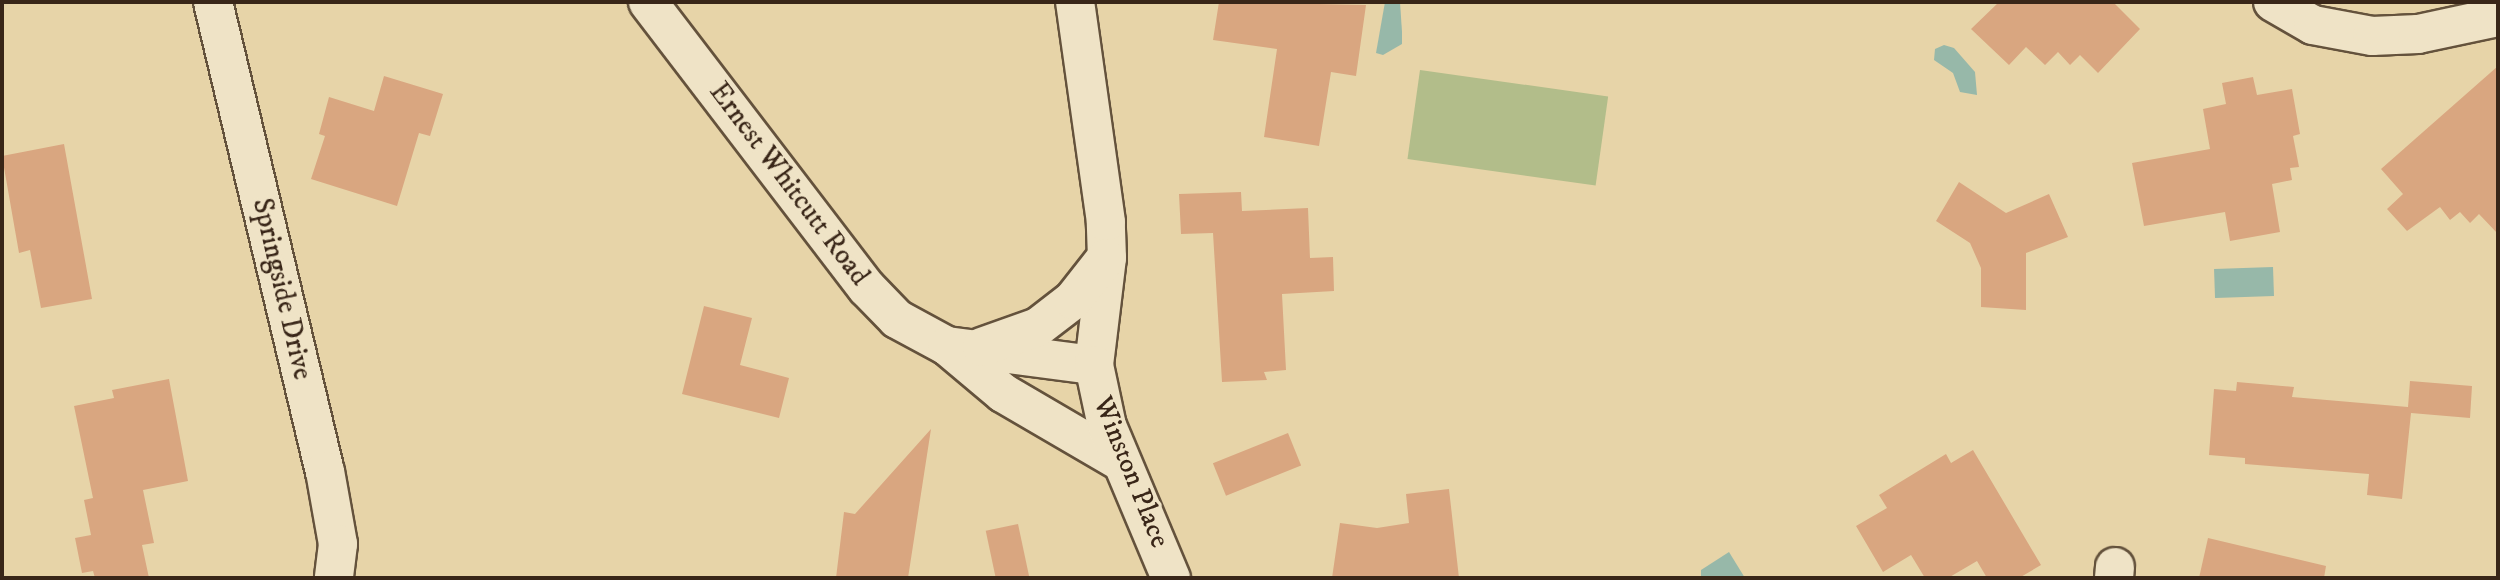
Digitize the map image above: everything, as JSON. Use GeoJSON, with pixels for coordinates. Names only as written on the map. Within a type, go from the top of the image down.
{"type":"FeatureCollection","features":[{"type":"Feature","properties":{"kind":"street","name":"Springside Drive"},"geometry":{"type":"LineString","coordinates":[[213,2],[325,471],[338,544],[334,578]]}},
{"type":"Feature","properties":{"kind":"street","name":"Ernest Whitcutt Road"},"geometry":{"type":"LineString","coordinates":[[648,2],[867,288],[914,332],[960,348],[1094,365]]}},
{"type":"Feature","properties":{"kind":"street"},"geometry":{"type":"LineString","coordinates":[[1074,2],[1107,258],[1094,365]]}},
{"type":"Feature","properties":{"kind":"street"},"geometry":{"type":"LineString","coordinates":[[2273,2],[2313,24],[2372,36],[2418,34],[2498,17]]}},
{"type":"Feature","properties":{"kind":"street"},"geometry":{"type":"LineString","coordinates":[[960,348],[1038,327],[1073,300],[1107,258]]}},
{"type":"Feature","properties":{"kind":"street","name":"Ernest Whitcutt Road"},"geometry":{"type":"LineString","coordinates":[[960,348],[1003,393],[1121,462]]}},
{"type":"Feature","properties":{"kind":"street","name":"Winston Place"},"geometry":{"type":"LineString","coordinates":[[1094,365],[1097,396],[1121,462],[1149,516],[1171,578]]}},
{"type":"Feature","properties":{"kind":"green space"},"geometry":{"type":"Polygon","coordinates":[[[1420,70],[1608,96],[1596,186],[1407,159],[1420,70]]]}},
{"type":"Feature","properties":{"kind":"shaded area"},"geometry":{"type":"Polygon","coordinates":[[[1385,2],[1400,2],[1402,44],[1383,55],[1376,53],[1385,2]]]}},
{"type":"Feature","properties":{"kind":"shaded area"},"geometry":{"type":"Polygon","coordinates":[[[1944,45],[1954,48],[1975,72],[1977,95],[1960,92],[1953,73],[1934,60],[1935,49],[1944,45]]]}},
{"type":"Feature","properties":{"kind":"shaded area"},"geometry":{"type":"Polygon","coordinates":[[[2273,267],[2274,296],[2215,298],[2214,269],[2273,267]]]}},
{"type":"Feature","properties":{"kind":"shaded area"},"geometry":{"type":"Polygon","coordinates":[[[1729,552],[1745,578],[1701,578],[1701,570],[1729,552]]]}},
{"type":"Feature","properties":{"kind":"building"},"geometry":{"type":"Polygon","coordinates":[[[1219,2],[1366,5],[1356,76],[1331,72],[1319,146],[1264,137],[1277,49],[1213,40],[1219,2]]]}},
{"type":"Feature","properties":{"kind":"building"},"geometry":{"type":"Polygon","coordinates":[[[1999,2],[2113,2],[2140,29],[2098,73],[2080,55],[2070,65],[2058,52],[2045,65],[2026,47],[2009,65],[1971,29],[1999,2]]]}},
{"type":"Feature","properties":{"kind":"building"},"geometry":{"type":"Polygon","coordinates":[[[2498,66],[2498,234],[2479,214],[2470,223],[2460,212],[2450,220],[2440,207],[2407,231],[2387,209],[2403,194],[2381,169],[2498,66]]]}},
{"type":"Feature","properties":{"kind":"building"},"geometry":{"type":"Polygon","coordinates":[[[384,76],[443,94],[430,136],[419,133],[397,206],[311,179],[325,136],[319,134],[329,97],[374,111],[384,76]]]}},
{"type":"Feature","properties":{"kind":"building"},"geometry":{"type":"Polygon","coordinates":[[[2253,77],[2257,95],[2292,89],[2300,134],[2293,136],[2299,167],[2290,168],[2292,180],[2272,184],[2280,232],[2230,241],[2225,212],[2144,226],[2132,163],[2210,149],[2203,109],[2226,104],[2222,83],[2253,77]]]}},
{"type":"Feature","properties":{"kind":"building"},"geometry":{"type":"Polygon","coordinates":[[[64,144],[92,299],[41,308],[30,250],[19,253],[2,156],[64,144]]]}},
{"type":"Feature","properties":{"kind":"building"},"geometry":{"type":"Polygon","coordinates":[[[1959,182],[2006,213],[2049,194],[2068,237],[2026,253],[2026,310],[1981,307],[1981,268],[1970,243],[1936,221],[1959,182]]]}},
{"type":"Feature","properties":{"kind":"building"},"geometry":{"type":"Polygon","coordinates":[[[1241,192],[1242,211],[1308,208],[1310,258],[1333,257],[1334,291],[1282,294],[1286,370],[1264,372],[1267,380],[1222,382],[1213,233],[1181,234],[1179,194],[1241,192]]]}},
{"type":"Feature","properties":{"kind":"building"},"geometry":{"type":"Polygon","coordinates":[[[704,306],[752,318],[740,365],[789,378],[779,418],[682,394],[704,306]]]}},
{"type":"Feature","properties":{"kind":"building"},"geometry":{"type":"Polygon","coordinates":[[[169,379],[188,481],[143,490],[154,543],[142,545],[149,578],[95,578],[93,571],[82,573],[75,538],[91,535],[84,500],[93,498],[74,406],[114,398],[112,390],[169,379]]]}},
{"type":"Feature","properties":{"kind":"building"},"geometry":{"type":"Polygon","coordinates":[[[2410,381],[2472,386],[2470,418],[2411,413],[2402,499],[2367,495],[2369,474],[2245,464],[2245,458],[2209,455],[2214,389],[2236,391],[2237,382],[2294,387],[2292,397],[2408,407],[2410,381]]]}},
{"type":"Feature","properties":{"kind":"building"},"geometry":{"type":"Polygon","coordinates":[[[931,429],[908,578],[836,578],[844,512],[855,514],[931,429]]]}},
{"type":"Feature","properties":{"kind":"building"},"geometry":{"type":"Polygon","coordinates":[[[1288,433],[1301,465],[1226,496],[1213,463],[1288,433]]]}},
{"type":"Feature","properties":{"kind":"building"},"geometry":{"type":"Polygon","coordinates":[[[1973,450],[2041,565],[2019,578],[1987,578],[1977,561],[1948,578],[1925,578],[1911,555],[1883,572],[1856,526],[1887,508],[1879,495],[1946,454],[1951,463],[1973,450]]]}},
{"type":"Feature","properties":{"kind":"building"},"geometry":{"type":"Polygon","coordinates":[[[1449,489],[1459,578],[1332,578],[1340,523],[1377,528],[1409,523],[1406,494],[1449,489]]]}},
{"type":"Feature","properties":{"kind":"building"},"geometry":{"type":"Polygon","coordinates":[[[1018,524],[1029,578],[996,578],[986,531],[1018,524]]]}},
{"type":"Feature","properties":{"kind":"building"},"geometry":{"type":"Polygon","coordinates":[[[2208,538],[2326,566],[2324,578],[2199,578],[2208,538]]]}}]}
